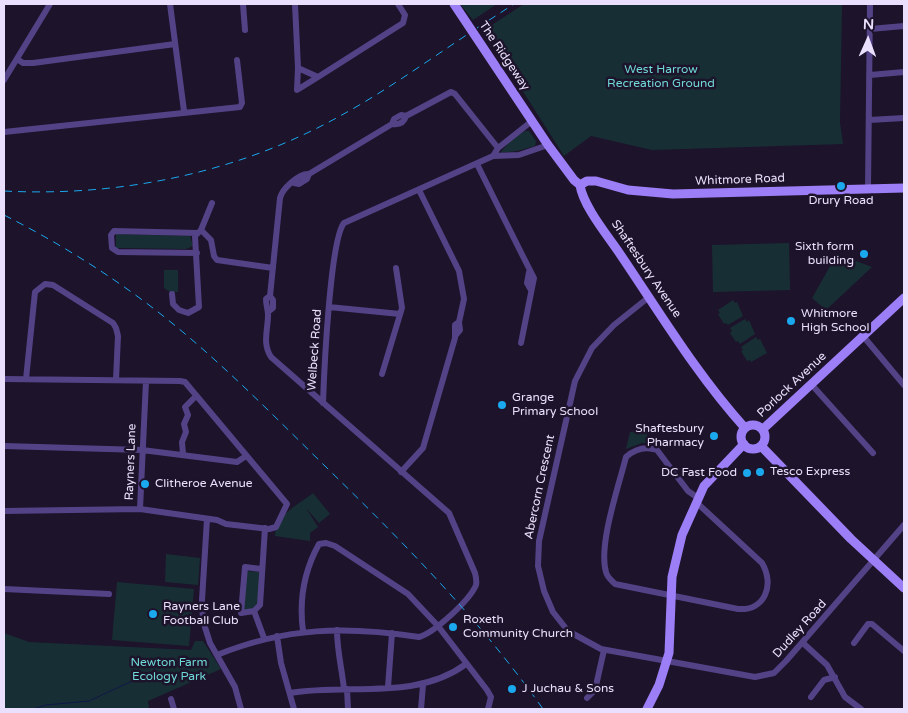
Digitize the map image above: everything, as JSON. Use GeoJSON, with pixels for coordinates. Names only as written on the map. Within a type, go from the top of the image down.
{"type":"FeatureCollection","features":[{"type":"Feature","properties":{"kind":"street"},"geometry":{"type":"LineString","coordinates":[[4,80],[50,4]]}},
{"type":"Feature","properties":{"kind":"street"},"geometry":{"type":"LineString","coordinates":[[170,4],[184,111]]}},
{"type":"Feature","properties":{"kind":"street"},"geometry":{"type":"LineString","coordinates":[[242,4],[245,30]]}},
{"type":"Feature","properties":{"kind":"street"},"geometry":{"type":"LineString","coordinates":[[295,4],[298,68],[296,90],[403,23],[405,15],[398,4]]}},
{"type":"Feature","properties":{"kind":"street","name":"The Ridgeway"},"geometry":{"type":"LineString","coordinates":[[454,4],[532,121]]}},
{"type":"Feature","properties":{"kind":"street"},"geometry":{"type":"LineString","coordinates":[[868,188],[870,4]]}},
{"type":"Feature","properties":{"kind":"street"},"geometry":{"type":"LineString","coordinates":[[870,28],[904,26]]}},
{"type":"Feature","properties":{"kind":"street"},"geometry":{"type":"LineString","coordinates":[[17,59],[23,63],[33,63],[175,44]]}},
{"type":"Feature","properties":{"kind":"street"},"geometry":{"type":"LineString","coordinates":[[4,132],[184,111],[240,107],[242,103],[237,60]]}},
{"type":"Feature","properties":{"kind":"street"},"geometry":{"type":"LineString","coordinates":[[298,68],[318,77]]}},
{"type":"Feature","properties":{"kind":"street"},"geometry":{"type":"LineString","coordinates":[[870,75],[904,72]]}},
{"type":"Feature","properties":{"kind":"street"},"geometry":{"type":"LineString","coordinates":[[323,403],[271,357],[267,351],[268,312],[273,308],[274,300],[270,296],[281,192],[294,183],[299,184],[307,179],[309,174],[392,124],[398,125],[404,121],[406,116],[450,92],[455,94],[498,148]]}},
{"type":"Feature","properties":{"kind":"street"},"geometry":{"type":"LineString","coordinates":[[869,120],[904,118]]}},
{"type":"Feature","properties":{"kind":"street"},"geometry":{"type":"LineString","coordinates":[[493,156],[498,148],[532,121]]}},
{"type":"Feature","properties":{"kind":"street","name":"Shaftesbury Avenue"},"geometry":{"type":"LineString","coordinates":[[532,121],[574,180],[580,185],[581,193],[717,398],[745,428]]}},
{"type":"Feature","properties":{"kind":"street","name":"Welbeck Road"},"geometry":{"type":"LineString","coordinates":[[217,654],[264,638],[303,631],[337,630],[392,633],[419,637],[428,634],[438,626],[468,597],[476,583],[476,574],[449,513],[323,403],[329,307],[340,228],[344,223],[493,156],[518,155],[548,145]]}},
{"type":"Feature","properties":{"kind":"street"},"geometry":{"type":"LineString","coordinates":[[477,164],[515,237],[529,272],[534,278],[535,283],[531,290],[521,343]]}},
{"type":"Feature","properties":{"kind":"street","name":"Whitmore Road"},"geometry":{"type":"LineString","coordinates":[[580,185],[587,181],[596,180],[628,190],[673,194],[904,188]]}},
{"type":"Feature","properties":{"kind":"street"},"geometry":{"type":"LineString","coordinates":[[401,472],[422,448],[455,336],[460,330],[459,322],[464,300],[458,271],[419,190]]}},
{"type":"Feature","properties":{"kind":"street"},"geometry":{"type":"LineString","coordinates":[[172,294],[172,304],[179,310],[188,313],[199,307],[197,252],[199,232],[212,203]]}},
{"type":"Feature","properties":{"kind":"street"},"geometry":{"type":"LineString","coordinates":[[197,252],[118,252],[112,248],[111,235],[112,232],[120,230],[199,232],[211,240],[214,256],[217,260],[273,268]]}},
{"type":"Feature","properties":{"kind":"street"},"geometry":{"type":"LineString","coordinates":[[382,374],[402,303],[396,268]]}},
{"type":"Feature","properties":{"kind":"street"},"geometry":{"type":"LineString","coordinates":[[26,379],[35,292],[45,284],[61,289],[112,323],[118,336],[116,380]]}},
{"type":"Feature","properties":{"kind":"street","name":"Abercorn Crescent"},"geometry":{"type":"LineString","coordinates":[[650,297],[614,325],[585,358],[575,381],[539,541],[540,574],[553,612],[570,633],[604,650],[666,661]]}},
{"type":"Feature","properties":{"kind":"street","name":"Porlock Avenue"},"geometry":{"type":"LineString","coordinates":[[762,429],[904,298]]}},
{"type":"Feature","properties":{"kind":"street"},"geometry":{"type":"LineString","coordinates":[[329,307],[400,314]]}},
{"type":"Feature","properties":{"kind":"street"},"geometry":{"type":"LineString","coordinates":[[863,336],[904,385]]}},
{"type":"Feature","properties":{"kind":"street"},"geometry":{"type":"LineString","coordinates":[[4,379],[182,382],[197,397],[287,504],[276,527],[265,528],[260,605],[254,611],[240,613],[245,567],[261,569]]}},
{"type":"Feature","properties":{"kind":"street","name":"Rayners Lane"},"geometry":{"type":"LineString","coordinates":[[146,381],[140,509],[265,528]]}},
{"type":"Feature","properties":{"kind":"street"},"geometry":{"type":"LineString","coordinates":[[308,391],[324,384]]}},
{"type":"Feature","properties":{"kind":"street"},"geometry":{"type":"LineString","coordinates":[[810,384],[873,453]]}},
{"type":"Feature","properties":{"kind":"street"},"geometry":{"type":"LineString","coordinates":[[183,454],[182,442],[186,434],[184,424],[188,415],[185,407],[197,397]]}},
{"type":"Feature","properties":{"kind":"street"},"geometry":{"type":"LineString","coordinates":[[754,424],[762,429],[765,437],[761,446],[754,448],[744,444],[741,435],[745,428],[754,424]]}},
{"type":"Feature","properties":{"kind":"street"},"geometry":{"type":"LineString","coordinates":[[648,709],[656,694],[666,661],[671,629],[671,596],[675,560],[682,535],[709,478],[744,444]]}},
{"type":"Feature","properties":{"kind":"street"},"geometry":{"type":"LineString","coordinates":[[4,446],[142,450],[237,462],[246,456]]}},
{"type":"Feature","properties":{"kind":"street"},"geometry":{"type":"LineString","coordinates":[[761,446],[904,588]]}},
{"type":"Feature","properties":{"kind":"street"},"geometry":{"type":"LineString","coordinates":[[641,448],[657,450],[697,500],[759,558],[768,576],[767,589],[761,602],[746,610],[615,584],[605,571],[606,539],[626,457],[641,448]]}},
{"type":"Feature","properties":{"kind":"street"},"geometry":{"type":"LineString","coordinates":[[4,511],[140,509]]}},
{"type":"Feature","properties":{"kind":"street"},"geometry":{"type":"LineString","coordinates":[[207,519],[202,612],[206,632],[235,687],[241,709]]}},
{"type":"Feature","properties":{"kind":"street","name":"Dudley Road"},"geometry":{"type":"LineString","coordinates":[[666,661],[760,678],[774,673],[803,643],[904,525]]}},
{"type":"Feature","properties":{"kind":"street"},"geometry":{"type":"LineString","coordinates":[[303,631],[300,612],[306,574],[319,544],[326,543],[335,546],[365,564],[408,594],[438,626],[491,696],[488,709]]}},
{"type":"Feature","properties":{"kind":"street"},"geometry":{"type":"LineString","coordinates":[[4,589],[109,594]]}},
{"type":"Feature","properties":{"kind":"street"},"geometry":{"type":"LineString","coordinates":[[254,611],[264,638]]}},
{"type":"Feature","properties":{"kind":"street"},"geometry":{"type":"LineString","coordinates":[[854,643],[868,624],[872,624],[904,652]]}},
{"type":"Feature","properties":{"kind":"street"},"geometry":{"type":"LineString","coordinates":[[337,630],[337,656],[342,663],[348,709]]}},
{"type":"Feature","properties":{"kind":"street"},"geometry":{"type":"LineString","coordinates":[[388,687],[392,633]]}},
{"type":"Feature","properties":{"kind":"street"},"geometry":{"type":"LineString","coordinates":[[277,636],[281,664],[294,709]]}},
{"type":"Feature","properties":{"kind":"street"},"geometry":{"type":"LineString","coordinates":[[803,643],[827,665],[845,697],[861,709]]}},
{"type":"Feature","properties":{"kind":"street"},"geometry":{"type":"LineString","coordinates":[[587,698],[595,690],[604,650]]}},
{"type":"Feature","properties":{"kind":"street"},"geometry":{"type":"LineString","coordinates":[[290,693],[423,686],[454,673],[466,664]]}},
{"type":"Feature","properties":{"kind":"street"},"geometry":{"type":"LineString","coordinates":[[811,697],[824,680],[834,677]]}},
{"type":"Feature","properties":{"kind":"street"},"geometry":{"type":"LineString","coordinates":[[421,709],[423,686]]}},
{"type":"Feature","properties":{"kind":"street"},"geometry":{"type":"LineString","coordinates":[[171,699],[174,709]]}},
{"type":"Feature","properties":{"kind":"green space"},"geometry":{"type":"Polygon","coordinates":[[[460,4],[497,4],[473,20],[460,4]]]}},
{"type":"Feature","properties":{"kind":"green space","name":"West Harrow Recreation Ground"},"geometry":{"type":"Polygon","coordinates":[[[524,4],[842,4],[840,123],[843,144],[652,150],[591,136],[564,156],[484,30],[524,4]]]}},
{"type":"Feature","properties":{"kind":"green space"},"geometry":{"type":"Polygon","coordinates":[[[525,131],[529,131],[536,141],[535,146],[500,153],[512,139],[525,131]]]}},
{"type":"Feature","properties":{"kind":"green space"},"geometry":{"type":"Polygon","coordinates":[[[116,234],[190,236],[193,246],[186,249],[116,248],[116,234]]]}},
{"type":"Feature","properties":{"kind":"green space"},"geometry":{"type":"Polygon","coordinates":[[[789,243],[790,290],[713,292],[712,245],[789,243]]]}},
{"type":"Feature","properties":{"kind":"green space"},"geometry":{"type":"Polygon","coordinates":[[[837,254],[872,267],[826,310],[812,298],[837,254]]]}},
{"type":"Feature","properties":{"kind":"green space"},"geometry":{"type":"Polygon","coordinates":[[[164,270],[178,270],[178,292],[170,292],[164,288],[164,270]]]}},
{"type":"Feature","properties":{"kind":"green space"},"geometry":{"type":"Polygon","coordinates":[[[733,300],[735,303],[737,302],[743,316],[728,325],[724,324],[718,314],[720,313],[718,310],[733,300]]]}},
{"type":"Feature","properties":{"kind":"green space"},"geometry":{"type":"Polygon","coordinates":[[[745,319],[747,322],[749,320],[755,334],[740,344],[738,341],[736,342],[730,333],[732,331],[730,328],[745,319]]]}},
{"type":"Feature","properties":{"kind":"green space"},"geometry":{"type":"Polygon","coordinates":[[[756,337],[758,340],[760,339],[767,353],[751,362],[750,360],[747,361],[741,351],[743,350],[741,347],[756,337]]]}},
{"type":"Feature","properties":{"kind":"green space"},"geometry":{"type":"Polygon","coordinates":[[[644,430],[653,444],[642,443],[626,449],[630,432],[644,430]]]}},
{"type":"Feature","properties":{"kind":"green space"},"geometry":{"type":"Polygon","coordinates":[[[313,493],[330,514],[319,523],[306,508],[318,527],[310,533],[310,541],[275,536],[276,528],[283,516],[313,493]]]}},
{"type":"Feature","properties":{"kind":"green space"},"geometry":{"type":"Polygon","coordinates":[[[166,554],[200,558],[198,585],[165,582],[166,554]]]}},
{"type":"Feature","properties":{"kind":"green space"},"geometry":{"type":"Polygon","coordinates":[[[245,571],[261,572],[257,609],[243,610],[245,571]]]}},
{"type":"Feature","properties":{"kind":"green space","name":"Rayners Lane Football Club"},"geometry":{"type":"Polygon","coordinates":[[[117,582],[194,589],[189,646],[112,640],[117,582]]]}},
{"type":"Feature","properties":{"kind":"green space","name":"Newton Farm Ecology Park"},"geometry":{"type":"Polygon","coordinates":[[[4,633],[29,642],[191,650],[195,641],[203,641],[221,669],[148,701],[149,709],[4,709],[4,633]]]}},
{"type":"Feature","properties":{"kind":"waterway"},"geometry":{"type":"LineString","coordinates":[[33,709],[46,705],[89,701],[145,675],[155,679]]}},
{"type":"Feature","properties":{"kind":"railway"},"geometry":{"type":"LineString","coordinates":[[477,28],[514,4]]}},
{"type":"Feature","properties":{"kind":"railway"},"geometry":{"type":"LineString","coordinates":[[4,191],[48,192],[134,185],[177,177],[261,153],[301,136],[356,107],[468,34]]}},
{"type":"Feature","properties":{"kind":"railway"},"geometry":{"type":"LineString","coordinates":[[4,215],[72,253],[116,281],[158,312],[216,361],[254,396],[413,554],[494,644],[543,709]]}},
{"type":"Feature","properties":{"kind":"place","name":"Drury Road"},"geometry":{"type":"Point","coordinates":[841,186]}},
{"type":"Feature","properties":{"kind":"place","name":"Sixth form building"},"geometry":{"type":"Point","coordinates":[864,254]}},
{"type":"Feature","properties":{"kind":"place","name":"Whitmore High School"},"geometry":{"type":"Point","coordinates":[791,321]}},
{"type":"Feature","properties":{"kind":"place","name":"Grange Primary School"},"geometry":{"type":"Point","coordinates":[502,405]}},
{"type":"Feature","properties":{"kind":"place","name":"Shaftesbury Pharmacy"},"geometry":{"type":"Point","coordinates":[714,436]}},
{"type":"Feature","properties":{"kind":"place","name":"Tesco Express"},"geometry":{"type":"Point","coordinates":[760,472]}},
{"type":"Feature","properties":{"kind":"place","name":"DC Fast Food"},"geometry":{"type":"Point","coordinates":[747,473]}},
{"type":"Feature","properties":{"kind":"place","name":"Clitheroe Avenue"},"geometry":{"type":"Point","coordinates":[145,484]}},
{"type":"Feature","properties":{"kind":"place","name":"Rayners Lane Football Club"},"geometry":{"type":"Point","coordinates":[153,614]}},
{"type":"Feature","properties":{"kind":"place","name":"Roxeth Community Church"},"geometry":{"type":"Point","coordinates":[453,627]}},
{"type":"Feature","properties":{"kind":"place","name":"J Juchau & Sons"},"geometry":{"type":"Point","coordinates":[512,689]}}]}
